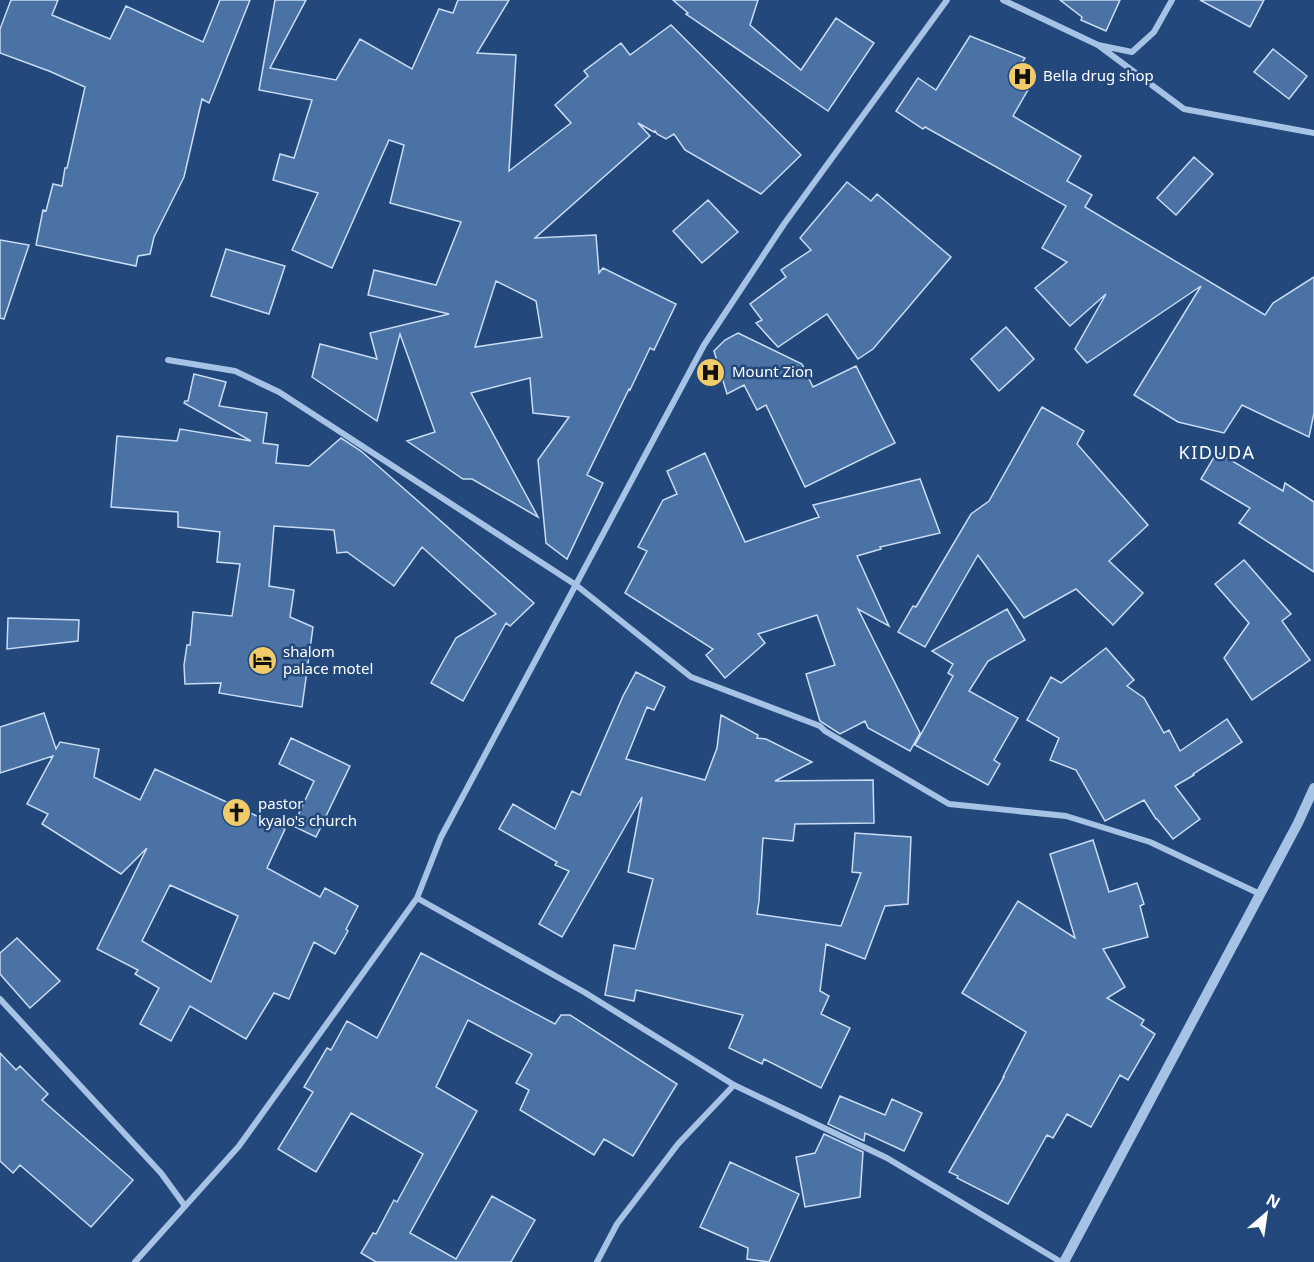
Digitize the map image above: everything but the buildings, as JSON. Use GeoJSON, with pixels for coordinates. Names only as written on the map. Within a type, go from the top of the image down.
{"type":"FeatureCollection","features":[{"type":"Feature","properties":{"kind":"street"},"geometry":{"type":"LineString","coordinates":[[135,1262],[239,1146],[417,898],[441,837],[704,345],[784,225],[947,0]]}},
{"type":"Feature","properties":{"kind":"street"},"geometry":{"type":"LineString","coordinates":[[1003,0],[1098,45],[1184,109],[1314,133]]}},
{"type":"Feature","properties":{"kind":"street"},"geometry":{"type":"LineString","coordinates":[[1098,45],[1132,52],[1154,32],[1172,0]]}},
{"type":"Feature","properties":{"kind":"street"},"geometry":{"type":"LineString","coordinates":[[168,360],[235,371],[279,392],[576,585],[691,677],[820,726],[949,804],[1066,816],[1150,842],[1260,894]]}},
{"type":"Feature","properties":{"kind":"street"},"geometry":{"type":"LineString","coordinates":[[417,898],[584,992],[734,1085],[887,1158],[1063,1262],[1298,823],[1314,788]]}},
{"type":"Feature","properties":{"kind":"street"},"geometry":{"type":"LineString","coordinates":[[0,999],[161,1173],[185,1206]]}},
{"type":"Feature","properties":{"kind":"street"},"geometry":{"type":"LineString","coordinates":[[597,1262],[617,1224],[678,1144],[734,1085]]}},
{"type":"Feature","properties":{"kind":"place","name":"Bella drug shop"},"geometry":{"type":"Point","coordinates":[1022,76]}},
{"type":"Feature","properties":{"kind":"place","name":"Mount Zion"},"geometry":{"type":"Point","coordinates":[711,372]}},
{"type":"Feature","properties":{"kind":"place","name":"shalom palace motel"},"geometry":{"type":"Point","coordinates":[262,661]}},
{"type":"Feature","properties":{"kind":"place","name":"pastor kyalo's church"},"geometry":{"type":"Point","coordinates":[237,813]}},
{"type":"Feature","properties":{"kind":"district","name":"KIDUDA"},"geometry":{"type":"Point","coordinates":[1217,453]}}]}
